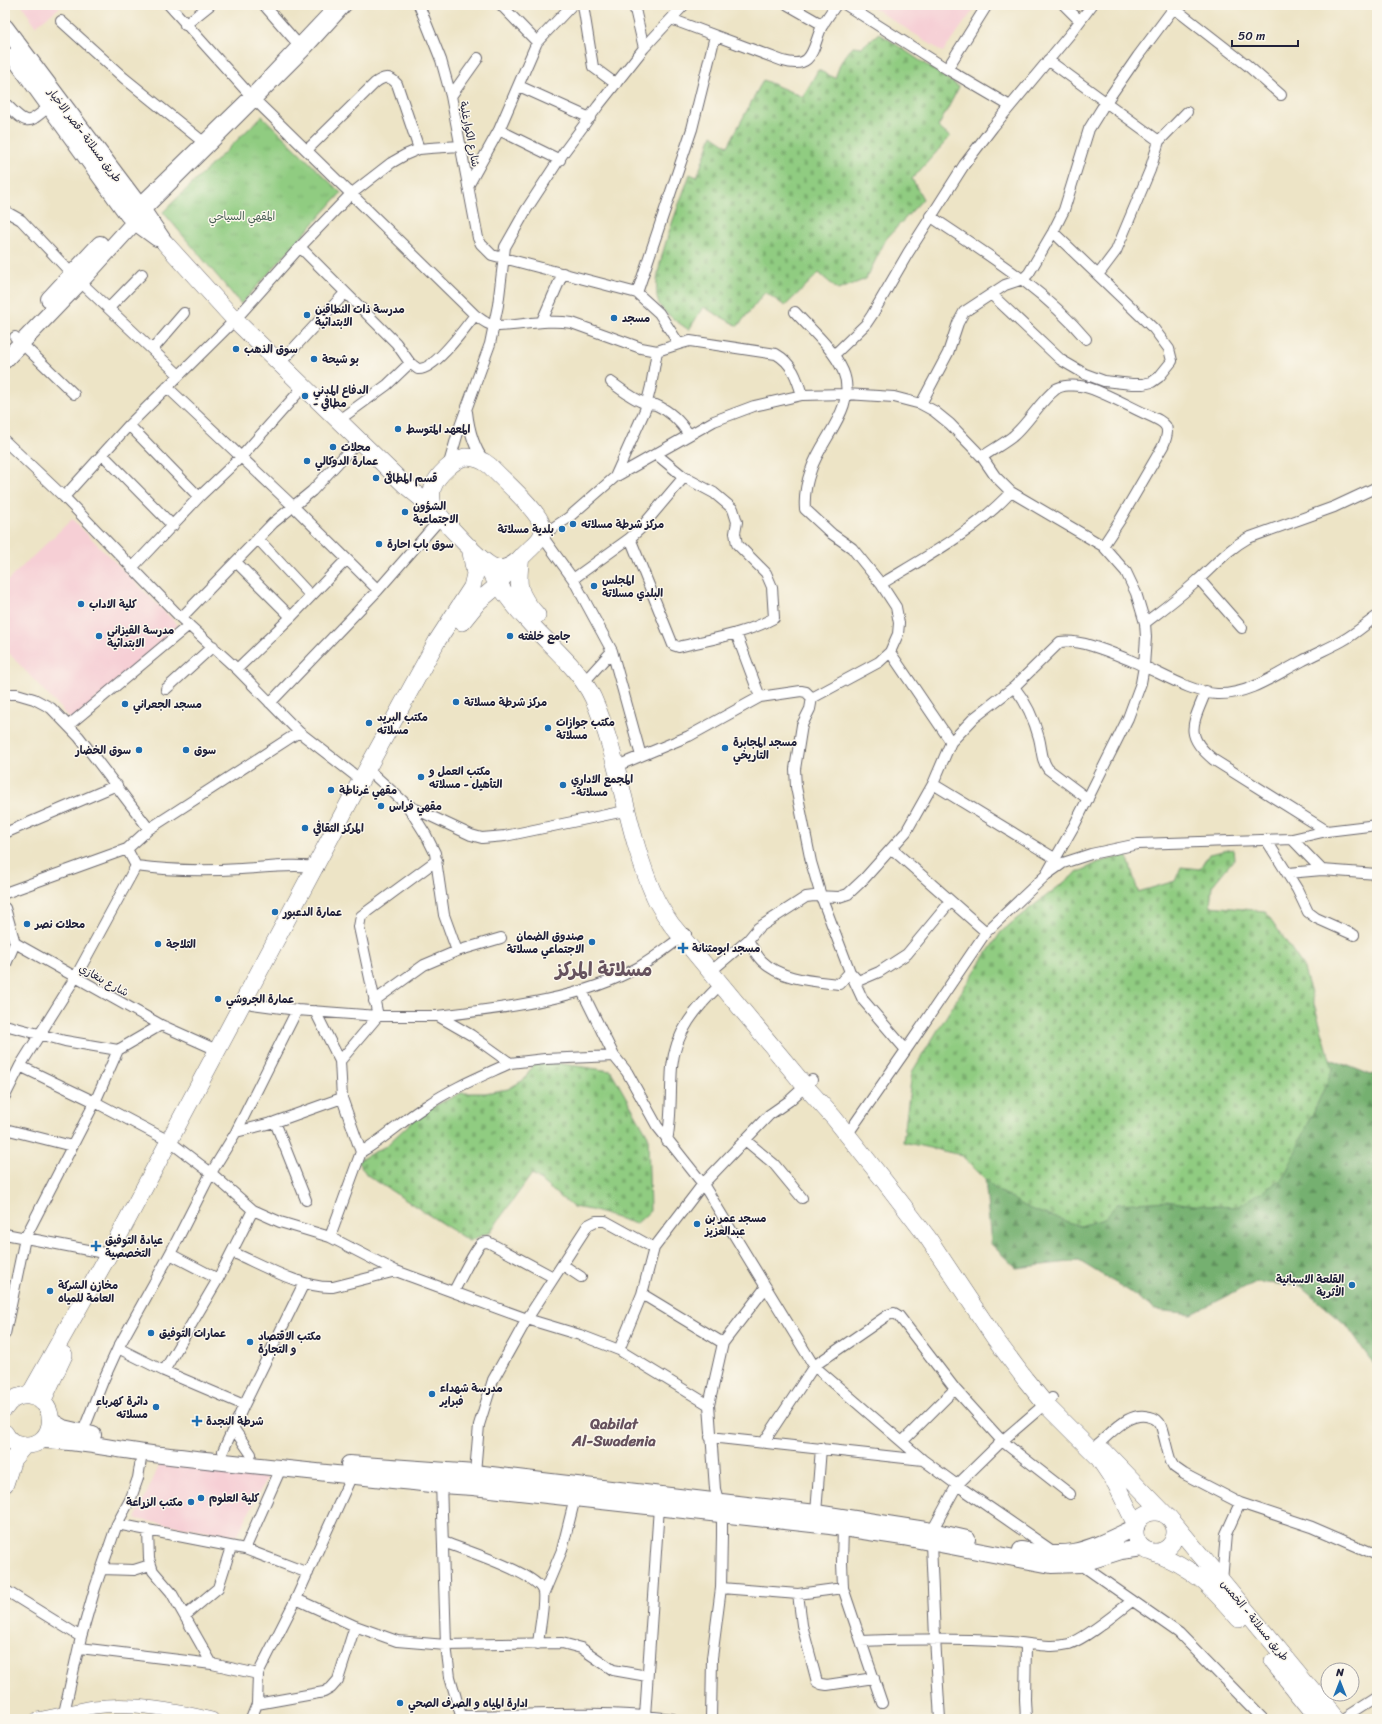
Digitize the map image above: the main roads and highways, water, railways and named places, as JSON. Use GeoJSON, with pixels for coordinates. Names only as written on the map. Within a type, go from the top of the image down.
{"type":"FeatureCollection","features":[{"type":"Feature","properties":{"kind":"highway"},"geometry":{"type":"LineString","coordinates":[[165,243],[235,320],[405,486],[438,513],[476,553],[498,586],[529,622],[573,667],[587,678],[592,697],[604,727],[633,816]]}},
{"type":"Feature","properties":{"kind":"highway"},"geometry":{"type":"LineString","coordinates":[[18,1401],[63,1358],[172,1143],[217,1050],[402,716],[449,639],[479,601],[498,586],[517,561],[542,536],[543,527],[540,520],[531,509],[485,462],[476,458],[465,457],[458,459],[447,468],[433,485],[423,488],[405,486]]}},
{"type":"Feature","properties":{"kind":"highway"},"geometry":{"type":"LineString","coordinates":[[433,485],[432,501],[438,513]]}},
{"type":"Feature","properties":{"kind":"highway"},"geometry":{"type":"LineString","coordinates":[[476,553],[497,568],[517,561]]}},
{"type":"Feature","properties":{"kind":"highway"},"geometry":{"type":"LineString","coordinates":[[402,716],[439,637],[472,587],[476,553]]}},
{"type":"Feature","properties":{"kind":"highway"},"geometry":{"type":"LineString","coordinates":[[517,561],[518,583],[523,599],[542,621],[571,650],[587,678],[604,702],[624,763],[645,873],[654,897],[670,924],[716,967],[809,1083]]}},
{"type":"Feature","properties":{"kind":"highway"},"geometry":{"type":"LineString","coordinates":[[18,1401],[109,1254],[252,1004],[318,868]]}},
{"type":"Feature","properties":{"kind":"highway"},"geometry":{"type":"LineString","coordinates":[[684,936],[721,984],[850,1131],[928,1238],[996,1340],[1102,1461],[1116,1484],[1136,1526],[1136,1538],[1148,1550],[1165,1549],[1174,1540],[1176,1534],[1169,1518],[1154,1511],[1143,1516],[1136,1526]]}},
{"type":"Feature","properties":{"kind":"highway"},"geometry":{"type":"LineString","coordinates":[[5,1433],[8,1438],[15,1443],[25,1446],[42,1440],[47,1434],[51,1421],[50,1414],[18,1401]]}},
{"type":"Feature","properties":{"kind":"highway","name":"طريق مسلاتة - الخمس"},"geometry":{"type":"LineString","coordinates":[[1049,1401],[1098,1444],[1169,1518],[1336,1719]]}},
{"type":"Feature","properties":{"kind":"highway"},"geometry":{"type":"LineString","coordinates":[[5,1484],[14,1459],[25,1446]]}},
{"type":"Feature","properties":{"kind":"highway","name":"طريق مسلاتة - الخمس"},"geometry":{"type":"LineString","coordinates":[[1148,1550],[1184,1566],[1207,1585],[1228,1606],[1250,1632],[1318,1719]]}},
{"type":"Feature","properties":{"kind":"main road","name":"طريق مسلاتة -قصر الاخيار"},"geometry":{"type":"LineString","coordinates":[[5,27],[54,103]]}},
{"type":"Feature","properties":{"kind":"main road"},"geometry":{"type":"LineString","coordinates":[[5,46],[54,103],[136,213],[165,243]]}},
{"type":"Feature","properties":{"kind":"main road"},"geometry":{"type":"LineString","coordinates":[[5,360],[14,343],[136,213]]}},
{"type":"Feature","properties":{"kind":"main road"},"geometry":{"type":"LineString","coordinates":[[51,1421],[63,1428],[82,1434],[143,1443],[251,1454],[441,1478],[575,1498],[659,1507],[720,1508],[816,1513],[932,1537],[1052,1565],[1080,1564],[1121,1551],[1148,1550]]}},
{"type":"Feature","properties":{"kind":"main road"},"geometry":{"type":"LineString","coordinates":[[42,1440],[68,1441],[142,1453],[352,1475],[441,1478],[475,1473],[720,1508],[843,1528],[932,1537],[1021,1550],[1057,1553],[1084,1550],[1136,1526]]}},
{"type":"Feature","properties":{"kind":"place","name":"مدرسة ذات النطاقين الابتدائية"},"geometry":{"type":"Point","coordinates":[307,315]}},
{"type":"Feature","properties":{"kind":"place","name":"مسجد"},"geometry":{"type":"Point","coordinates":[614,318]}},
{"type":"Feature","properties":{"kind":"place","name":"سوق الذهب"},"geometry":{"type":"Point","coordinates":[236,349]}},
{"type":"Feature","properties":{"kind":"place","name":"بو شيحة"},"geometry":{"type":"Point","coordinates":[314,359]}},
{"type":"Feature","properties":{"kind":"place","name":"الدفاع المدني - مطافي"},"geometry":{"type":"Point","coordinates":[305,396]}},
{"type":"Feature","properties":{"kind":"place","name":"المعهد المتوسط"},"geometry":{"type":"Point","coordinates":[398,429]}},
{"type":"Feature","properties":{"kind":"place","name":"محلات"},"geometry":{"type":"Point","coordinates":[333,447]}},
{"type":"Feature","properties":{"kind":"place","name":"عمارة الدوكالي"},"geometry":{"type":"Point","coordinates":[307,461]}},
{"type":"Feature","properties":{"kind":"place","name":"قسم المطافئ"},"geometry":{"type":"Point","coordinates":[376,478]}},
{"type":"Feature","properties":{"kind":"place","name":"الشؤون الاجتماعية"},"geometry":{"type":"Point","coordinates":[405,512]}},
{"type":"Feature","properties":{"kind":"place","name":"مركز شرطة مسلاته"},"geometry":{"type":"Point","coordinates":[573,524]}},
{"type":"Feature","properties":{"kind":"place","name":"بلدية مسلاتة"},"geometry":{"type":"Point","coordinates":[562,529]}},
{"type":"Feature","properties":{"kind":"place","name":"سوق باب احارة"},"geometry":{"type":"Point","coordinates":[379,544]}},
{"type":"Feature","properties":{"kind":"place","name":"المجلس البلدي مسلاتة"},"geometry":{"type":"Point","coordinates":[594,586]}},
{"type":"Feature","properties":{"kind":"place","name":"كلية الاداب"},"geometry":{"type":"Point","coordinates":[81,604]}},
{"type":"Feature","properties":{"kind":"place","name":"مدرسة القيزاني الابتدائية"},"geometry":{"type":"Point","coordinates":[99,636]}},
{"type":"Feature","properties":{"kind":"place","name":"جامع خلفته"},"geometry":{"type":"Point","coordinates":[510,636]}},
{"type":"Feature","properties":{"kind":"place","name":"مركز شرطة مسلاتة"},"geometry":{"type":"Point","coordinates":[456,702]}},
{"type":"Feature","properties":{"kind":"place","name":"مسجد الجعراني"},"geometry":{"type":"Point","coordinates":[125,704]}},
{"type":"Feature","properties":{"kind":"place","name":"مكتب البريد مسلاته"},"geometry":{"type":"Point","coordinates":[369,723]}},
{"type":"Feature","properties":{"kind":"place","name":"مكتب جوازات مسلاتة"},"geometry":{"type":"Point","coordinates":[548,728]}},
{"type":"Feature","properties":{"kind":"place","name":"مسجد المجابرة التاريخي"},"geometry":{"type":"Point","coordinates":[725,748]}},
{"type":"Feature","properties":{"kind":"place","name":"سوق الخضار"},"geometry":{"type":"Point","coordinates":[139,750]}},
{"type":"Feature","properties":{"kind":"place","name":"سوق"},"geometry":{"type":"Point","coordinates":[186,750]}},
{"type":"Feature","properties":{"kind":"place","name":"مكتب العمل و التأهيل - مسلاته"},"geometry":{"type":"Point","coordinates":[421,777]}},
{"type":"Feature","properties":{"kind":"place","name":"المجمع الاداري -مسلاتة"},"geometry":{"type":"Point","coordinates":[563,785]}},
{"type":"Feature","properties":{"kind":"place","name":"مقهي غرناطة"},"geometry":{"type":"Point","coordinates":[331,790]}},
{"type":"Feature","properties":{"kind":"place","name":"مقهي فراس"},"geometry":{"type":"Point","coordinates":[381,806]}},
{"type":"Feature","properties":{"kind":"place","name":"المركز الثقافي"},"geometry":{"type":"Point","coordinates":[305,828]}},
{"type":"Feature","properties":{"kind":"place","name":"عمارة الدعبور"},"geometry":{"type":"Point","coordinates":[275,912]}},
{"type":"Feature","properties":{"kind":"place","name":"محلات نصر"},"geometry":{"type":"Point","coordinates":[27,924]}},
{"type":"Feature","properties":{"kind":"place","name":"صندوق الضمان الاجتماعي مسلاتة"},"geometry":{"type":"Point","coordinates":[592,942]}},
{"type":"Feature","properties":{"kind":"place","name":"الثلاجة"},"geometry":{"type":"Point","coordinates":[158,944]}},
{"type":"Feature","properties":{"kind":"place","name":"مسجد ابومثنانة"},"geometry":{"type":"Point","coordinates":[683,948]}},
{"type":"Feature","properties":{"kind":"place","name":"عمارة الجروشي"},"geometry":{"type":"Point","coordinates":[218,999]}},
{"type":"Feature","properties":{"kind":"place","name":"مسجد عمر بن عبدالعزيز"},"geometry":{"type":"Point","coordinates":[697,1224]}},
{"type":"Feature","properties":{"kind":"place","name":"عيادة التوفيق التخصصية"},"geometry":{"type":"Point","coordinates":[96,1246]}},
{"type":"Feature","properties":{"kind":"place","name":"القلعة الاسبانية الأثرية"},"geometry":{"type":"Point","coordinates":[1352,1285]}},
{"type":"Feature","properties":{"kind":"place","name":"مخازن الشركة العامة للمياه"},"geometry":{"type":"Point","coordinates":[50,1291]}},
{"type":"Feature","properties":{"kind":"place","name":"عمارات التوفيق"},"geometry":{"type":"Point","coordinates":[151,1333]}},
{"type":"Feature","properties":{"kind":"place","name":"مكتب الاقتصاد و التجارة"},"geometry":{"type":"Point","coordinates":[250,1342]}},
{"type":"Feature","properties":{"kind":"place","name":"مدرسة شهداء فبراير"},"geometry":{"type":"Point","coordinates":[432,1394]}},
{"type":"Feature","properties":{"kind":"place","name":"دائرة كهرباء مسلاته"},"geometry":{"type":"Point","coordinates":[156,1407]}},
{"type":"Feature","properties":{"kind":"place","name":"شرطة النجدة"},"geometry":{"type":"Point","coordinates":[197,1421]}},
{"type":"Feature","properties":{"kind":"place","name":"كلية العلوم"},"geometry":{"type":"Point","coordinates":[201,1498]}},
{"type":"Feature","properties":{"kind":"place","name":"مكتب الزراعة"},"geometry":{"type":"Point","coordinates":[191,1502]}},
{"type":"Feature","properties":{"kind":"place","name":"ادارة المياه و الصرف الصحي"},"geometry":{"type":"Point","coordinates":[400,1703]}},
{"type":"Feature","properties":{"kind":"district","name":"مسلاتة المركز"},"geometry":{"type":"Point","coordinates":[604,969]}},
{"type":"Feature","properties":{"kind":"district","name":"Qabilat Al-Swadenia"},"geometry":{"type":"Point","coordinates":[614,1432]}},
{"type":"Feature","properties":{"kind":"park label","name":"المقهي السياحي"},"geometry":{"type":"Point","coordinates":[242,216]}}]}
